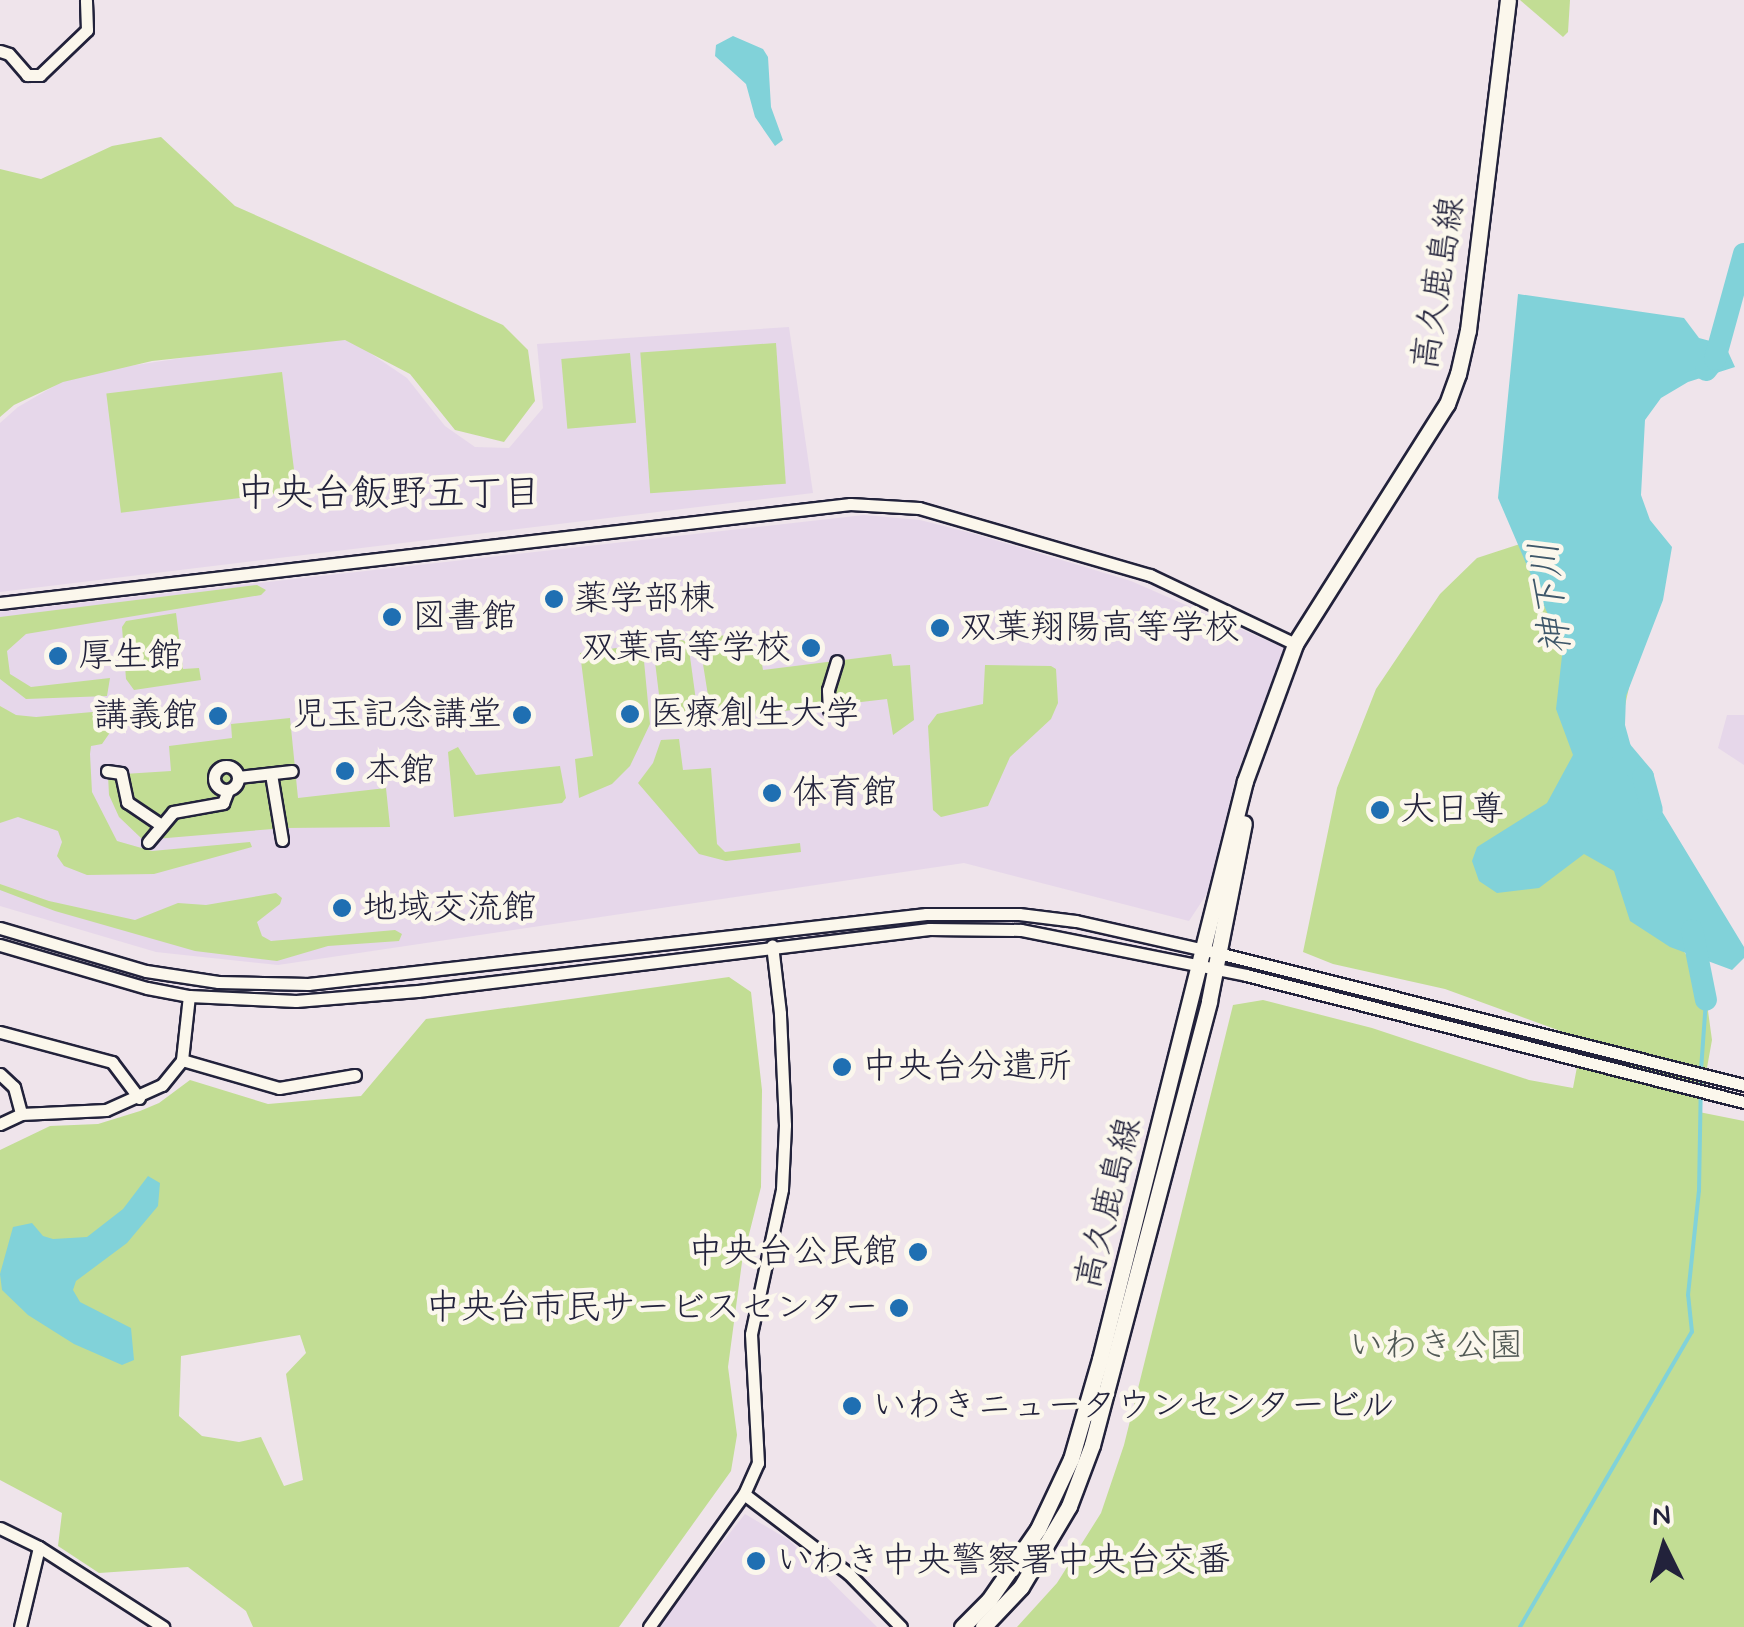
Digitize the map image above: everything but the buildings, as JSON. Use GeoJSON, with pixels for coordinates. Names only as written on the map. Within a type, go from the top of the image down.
{"type":"FeatureCollection","features":[{"type":"Feature","properties":{"kind":"main road","name":"高久鹿島線"},"geometry":{"type":"LineString","coordinates":[[962,1627],[989,1600],[1038,1529],[1071,1458],[1105,1340],[1198,957],[1252,765],[1295,644],[1448,404],[1468,330],[1508,0]]}},
{"type":"Feature","properties":{"kind":"main road","name":"高久鹿島線"},"geometry":{"type":"LineString","coordinates":[[982,1627],[1021,1587],[1069,1506],[1092,1446],[1216,961],[1253,780],[1252,765]]}},
{"type":"Feature","properties":{"kind":"street"},"geometry":{"type":"LineString","coordinates":[[0,51],[9,54],[27,75],[40,75],[88,30],[86,0]]}},
{"type":"Feature","properties":{"kind":"street"},"geometry":{"type":"LineString","coordinates":[[0,604],[850,504],[918,508],[1150,575],[1295,644]]}},
{"type":"Feature","properties":{"kind":"street"},"geometry":{"type":"LineString","coordinates":[[829,710],[828,690],[837,661]]}},
{"type":"Feature","properties":{"kind":"street"},"geometry":{"type":"LineString","coordinates":[[228,790],[216,784],[216,772],[231,767],[238,777]]}},
{"type":"Feature","properties":{"kind":"street"},"geometry":{"type":"LineString","coordinates":[[108,771],[120,773],[127,802],[160,824]]}},
{"type":"Feature","properties":{"kind":"street"},"geometry":{"type":"LineString","coordinates":[[148,842],[160,824],[186,808],[223,804],[238,777],[292,771]]}},
{"type":"Feature","properties":{"kind":"street"},"geometry":{"type":"LineString","coordinates":[[271,774],[282,840]]}},
{"type":"Feature","properties":{"kind":"street"},"geometry":{"type":"LineString","coordinates":[[0,928],[146,971],[218,982],[274,984],[356,980],[972,912],[1076,921],[1198,957]]}},
{"type":"Feature","properties":{"kind":"street"},"geometry":{"type":"LineString","coordinates":[[0,945],[189,996],[296,1001],[979,928],[1072,937],[1198,957],[1744,1085]]}},
{"type":"Feature","properties":{"kind":"street"},"geometry":{"type":"LineString","coordinates":[[649,1627],[744,1494],[758,1463],[751,1334],[782,1188],[786,1125],[780,1013],[770,932]]}},
{"type":"Feature","properties":{"kind":"street"},"geometry":{"type":"LineString","coordinates":[[1216,961],[1744,1102]]}},
{"type":"Feature","properties":{"kind":"street"},"geometry":{"type":"LineString","coordinates":[[0,1124],[21,1114],[106,1110],[139,1098],[170,1079],[182,1060],[189,996]]}},
{"type":"Feature","properties":{"kind":"street"},"geometry":{"type":"LineString","coordinates":[[0,1032],[112,1062],[139,1098]]}},
{"type":"Feature","properties":{"kind":"street"},"geometry":{"type":"LineString","coordinates":[[182,1060],[279,1088],[355,1075]]}},
{"type":"Feature","properties":{"kind":"street"},"geometry":{"type":"LineString","coordinates":[[0,1074],[14,1087],[21,1114]]}},
{"type":"Feature","properties":{"kind":"street"},"geometry":{"type":"LineString","coordinates":[[744,1494],[849,1574],[901,1627]]}},
{"type":"Feature","properties":{"kind":"street"},"geometry":{"type":"LineString","coordinates":[[0,1528],[40,1548],[163,1627]]}},
{"type":"Feature","properties":{"kind":"street"},"geometry":{"type":"LineString","coordinates":[[20,1627],[40,1548]]}},
{"type":"Feature","properties":{"kind":"shaded area"},"geometry":{"type":"Polygon","coordinates":[[[789,327],[813,493],[0,592],[0,423],[18,407],[75,374],[342,334],[407,378],[445,426],[475,447],[509,448],[543,408],[537,344],[789,327]]]}},
{"type":"Feature","properties":{"kind":"shaded area","name":"医療創生大学"},"geometry":{"type":"Polygon","coordinates":[[[864,515],[920,520],[1131,581],[1284,648],[1235,779],[1210,889],[1189,921],[964,863],[278,965],[156,952],[0,906],[0,612],[864,515]]]}},
{"type":"Feature","properties":{"kind":"shaded area"},"geometry":{"type":"Polygon","coordinates":[[[1727,715],[1744,715],[1744,765],[1718,748],[1727,715]]]}},
{"type":"Feature","properties":{"kind":"shaded area"},"geometry":{"type":"Polygon","coordinates":[[[745,1514],[789,1540],[877,1627],[655,1627],[745,1514]]]}},
{"type":"Feature","properties":{"kind":"green space"},"geometry":{"type":"Polygon","coordinates":[[[1520,0],[1570,0],[1568,32],[1563,37],[1520,0]]]}},
{"type":"Feature","properties":{"kind":"green space"},"geometry":{"type":"Polygon","coordinates":[[[161,137],[235,206],[503,325],[528,350],[535,401],[504,442],[455,430],[410,374],[345,340],[152,361],[63,382],[14,405],[0,417],[0,169],[41,179],[112,146],[161,137]]]}},
{"type":"Feature","properties":{"kind":"green space"},"geometry":{"type":"Polygon","coordinates":[[[776,343],[786,484],[650,493],[640,352],[776,343]]]}},
{"type":"Feature","properties":{"kind":"green space"},"geometry":{"type":"Polygon","coordinates":[[[630,353],[636,423],[567,429],[561,359],[630,353]]]}},
{"type":"Feature","properties":{"kind":"green space"},"geometry":{"type":"Polygon","coordinates":[[[282,372],[297,491],[121,513],[106,394],[282,372]]]}},
{"type":"Feature","properties":{"kind":"green space","name":"いわき公園"},"geometry":{"type":"Polygon","coordinates":[[[1529,541],[1636,656],[1614,755],[1680,944],[1705,989],[1712,1040],[1699,1112],[1744,1121],[1744,1627],[1017,1627],[1057,1583],[1101,1513],[1124,1445],[1233,1005],[1263,1000],[1372,1028],[1529,1080],[1573,1088],[1581,1046],[1566,1033],[1445,989],[1333,964],[1303,952],[1337,788],[1376,689],[1440,594],[1477,558],[1529,541]]]}},
{"type":"Feature","properties":{"kind":"green space"},"geometry":{"type":"Polygon","coordinates":[[[257,585],[266,590],[261,595],[26,634],[7,651],[10,674],[31,687],[110,678],[107,696],[26,699],[0,679],[0,617],[257,585]]]}},
{"type":"Feature","properties":{"kind":"green space"},"geometry":{"type":"Polygon","coordinates":[[[176,613],[183,669],[199,668],[201,680],[134,690],[126,679],[122,627],[126,621],[176,613]]]}},
{"type":"Feature","properties":{"kind":"green space"},"geometry":{"type":"Polygon","coordinates":[[[732,634],[736,656],[760,653],[763,670],[891,654],[893,666],[910,665],[914,720],[893,735],[887,699],[724,718],[710,708],[699,639],[732,634]]]}},
{"type":"Feature","properties":{"kind":"green space"},"geometry":{"type":"Polygon","coordinates":[[[673,642],[688,642],[697,708],[680,725],[663,727],[655,662],[673,642]]]}},
{"type":"Feature","properties":{"kind":"green space"},"geometry":{"type":"Polygon","coordinates":[[[624,647],[644,661],[650,724],[630,766],[612,784],[579,798],[575,759],[593,756],[580,653],[624,647]]]}},
{"type":"Feature","properties":{"kind":"green space"},"geometry":{"type":"Polygon","coordinates":[[[985,665],[1051,666],[1056,669],[1058,703],[1051,719],[1010,757],[988,806],[941,817],[933,810],[928,726],[937,714],[983,704],[985,665]]]}},
{"type":"Feature","properties":{"kind":"green space"},"geometry":{"type":"Polygon","coordinates":[[[0,706],[16,715],[36,717],[115,710],[118,721],[102,744],[91,746],[90,754],[92,792],[117,841],[152,851],[250,842],[252,847],[154,874],[87,875],[64,866],[57,856],[62,842],[58,831],[18,817],[0,823],[0,706]]]}},
{"type":"Feature","properties":{"kind":"green space"},"geometry":{"type":"Polygon","coordinates":[[[290,718],[298,798],[386,788],[390,827],[285,828],[155,839],[141,838],[119,817],[109,795],[108,775],[171,771],[169,746],[232,738],[231,724],[290,718]]]}},
{"type":"Feature","properties":{"kind":"green space"},"geometry":{"type":"Polygon","coordinates":[[[679,739],[683,770],[711,768],[717,844],[725,852],[800,843],[801,852],[726,861],[699,854],[638,783],[653,763],[661,740],[679,739]]]}},
{"type":"Feature","properties":{"kind":"green space"},"geometry":{"type":"Polygon","coordinates":[[[458,747],[476,775],[560,766],[566,798],[562,803],[454,817],[448,752],[458,747]]]}},
{"type":"Feature","properties":{"kind":"green space"},"geometry":{"type":"Polygon","coordinates":[[[0,884],[49,901],[135,920],[178,903],[206,905],[276,893],[282,898],[280,904],[257,922],[262,936],[271,941],[395,930],[402,934],[399,941],[328,946],[277,961],[195,951],[55,911],[0,890],[0,884]]]}},
{"type":"Feature","properties":{"kind":"green space"},"geometry":{"type":"Polygon","coordinates":[[[729,977],[751,992],[762,1090],[761,1187],[742,1262],[728,1367],[737,1435],[731,1471],[619,1627],[253,1627],[246,1611],[188,1567],[99,1573],[58,1546],[62,1513],[0,1480],[0,1150],[50,1126],[98,1124],[140,1111],[159,1103],[190,1080],[268,1104],[361,1096],[426,1019],[729,977]],[[300,1335],[181,1356],[179,1416],[202,1436],[239,1442],[261,1437],[284,1486],[303,1480],[286,1374],[306,1353],[300,1335]]]}},
{"type":"Feature","properties":{"kind":"water"},"geometry":{"type":"Polygon","coordinates":[[[733,36],[763,49],[768,57],[771,107],[783,140],[775,146],[755,117],[746,84],[715,56],[716,45],[733,36]]]}},
{"type":"Feature","properties":{"kind":"water"},"geometry":{"type":"Polygon","coordinates":[[[1518,294],[1684,318],[1699,338],[1725,345],[1735,367],[1688,382],[1661,398],[1645,420],[1641,495],[1650,520],[1672,547],[1663,600],[1626,696],[1625,725],[1638,772],[1744,947],[1744,958],[1732,970],[1670,947],[1630,921],[1614,871],[1584,854],[1539,888],[1497,893],[1479,881],[1472,861],[1477,847],[1547,803],[1573,755],[1556,709],[1564,638],[1552,624],[1498,498],[1518,294]]]}},
{"type":"Feature","properties":{"kind":"water"},"geometry":{"type":"Polygon","coordinates":[[[148,1176],[160,1183],[158,1206],[127,1243],[76,1281],[73,1290],[80,1302],[131,1328],[134,1360],[122,1365],[74,1344],[28,1315],[2,1290],[0,1274],[13,1227],[32,1223],[43,1236],[53,1239],[87,1237],[123,1209],[148,1176]]]}},
{"type":"Feature","properties":{"kind":"waterway","name":"神下川"},"geometry":{"type":"LineString","coordinates":[[1706,370],[1715,359],[1744,254]]}},
{"type":"Feature","properties":{"kind":"waterway","name":"神下川"},"geometry":{"type":"LineString","coordinates":[[1618,747],[1643,777],[1652,810]]}},
{"type":"Feature","properties":{"kind":"waterway","name":"神下川"},"geometry":{"type":"LineString","coordinates":[[1692,930],[1706,1000]]}},
{"type":"Feature","properties":{"kind":"waterway"},"geometry":{"type":"LineString","coordinates":[[1701,1070],[1706,1000]]}},
{"type":"Feature","properties":{"kind":"waterway"},"geometry":{"type":"LineString","coordinates":[[1520,1627],[1692,1332],[1688,1295],[1699,1191],[1701,1079]]}},
{"type":"Feature","properties":{"kind":"place","name":"薬学部棟"},"geometry":{"type":"Point","coordinates":[554,599]}},
{"type":"Feature","properties":{"kind":"place","name":"図書館"},"geometry":{"type":"Point","coordinates":[392,617]}},
{"type":"Feature","properties":{"kind":"place","name":"双葉翔陽高等学校"},"geometry":{"type":"Point","coordinates":[940,628]}},
{"type":"Feature","properties":{"kind":"place","name":"双葉高等学校"},"geometry":{"type":"Point","coordinates":[811,648]}},
{"type":"Feature","properties":{"kind":"place","name":"厚生館"},"geometry":{"type":"Point","coordinates":[58,656]}},
{"type":"Feature","properties":{"kind":"place","name":"医療創生大学"},"geometry":{"type":"Point","coordinates":[630,714]}},
{"type":"Feature","properties":{"kind":"place","name":"児玉記念講堂"},"geometry":{"type":"Point","coordinates":[522,715]}},
{"type":"Feature","properties":{"kind":"place","name":"講義館"},"geometry":{"type":"Point","coordinates":[218,716]}},
{"type":"Feature","properties":{"kind":"place","name":"本館"},"geometry":{"type":"Point","coordinates":[345,771]}},
{"type":"Feature","properties":{"kind":"place","name":"体育館"},"geometry":{"type":"Point","coordinates":[772,793]}},
{"type":"Feature","properties":{"kind":"place","name":"大日尊"},"geometry":{"type":"Point","coordinates":[1380,810]}},
{"type":"Feature","properties":{"kind":"place","name":"地域交流館"},"geometry":{"type":"Point","coordinates":[342,908]}},
{"type":"Feature","properties":{"kind":"place","name":"中央台分遣所"},"geometry":{"type":"Point","coordinates":[842,1067]}},
{"type":"Feature","properties":{"kind":"place","name":"中央台公民館"},"geometry":{"type":"Point","coordinates":[918,1252]}},
{"type":"Feature","properties":{"kind":"place","name":"中央台市民サービスセンター"},"geometry":{"type":"Point","coordinates":[899,1308]}},
{"type":"Feature","properties":{"kind":"place","name":"いわきニュータウンセンタービル"},"geometry":{"type":"Point","coordinates":[852,1406]}},
{"type":"Feature","properties":{"kind":"place","name":"いわき中央警察署中央台交番"},"geometry":{"type":"Point","coordinates":[756,1561]}},
{"type":"Feature","properties":{"kind":"district","name":"中央台飯野五丁目"},"geometry":{"type":"Point","coordinates":[389,495]}}]}
